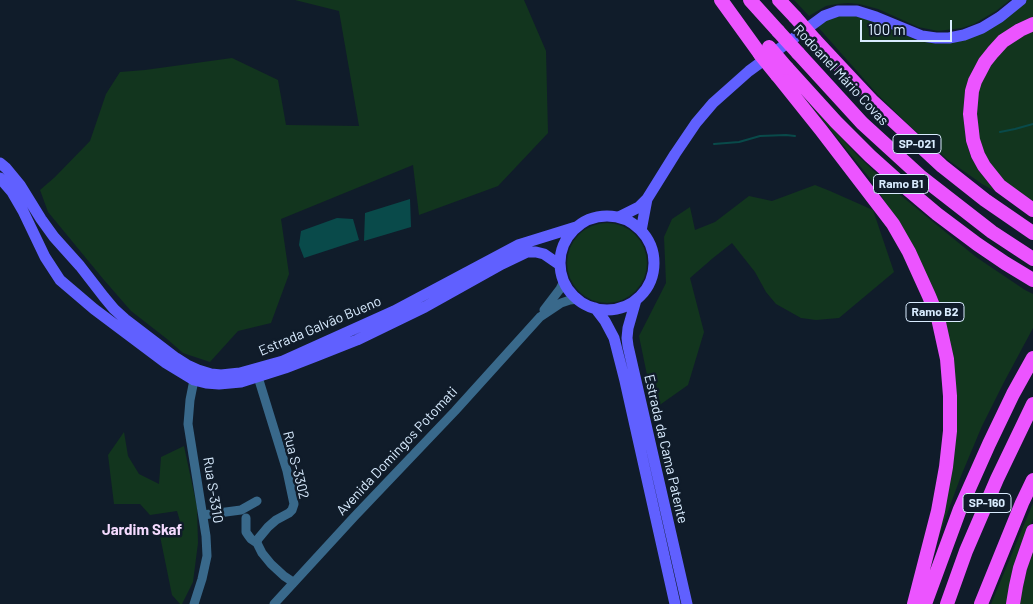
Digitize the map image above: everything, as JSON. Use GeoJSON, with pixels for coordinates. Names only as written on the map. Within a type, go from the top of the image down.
{"type":"FeatureCollection","features":[{"type":"Feature","properties":{"kind":"highway","name":"Ramo B2"},"geometry":{"type":"LineString","coordinates":[[722,0],[782,71],[821,130],[893,224],[909,252],[938,318],[948,359],[950,431],[938,511],[914,604]]}},
{"type":"Feature","properties":{"kind":"highway","name":"Rodoanel Mário Covas"},"geometry":{"type":"LineString","coordinates":[[750,0],[862,123],[920,176],[992,232],[1033,259]]}},
{"type":"Feature","properties":{"kind":"highway","name":"Rodoanel Mário Covas"},"geometry":{"type":"LineString","coordinates":[[779,0],[873,102],[942,166],[985,200],[1033,233]]}},
{"type":"Feature","properties":{"kind":"highway"},"geometry":{"type":"LineString","coordinates":[[1033,24],[1003,41],[985,62],[974,86],[970,114],[973,140],[984,166],[1000,186],[1033,210]]}},
{"type":"Feature","properties":{"kind":"highway","name":"Ramo B1"},"geometry":{"type":"LineString","coordinates":[[782,71],[870,156],[937,214],[970,239],[1033,280]]}},
{"type":"Feature","properties":{"kind":"highway"},"geometry":{"type":"LineString","coordinates":[[925,604],[960,509],[1013,394],[1033,358]]}},
{"type":"Feature","properties":{"kind":"highway","name":"SP-160"},"geometry":{"type":"LineString","coordinates":[[947,604],[966,551],[997,479],[1033,404]]}},
{"type":"Feature","properties":{"kind":"highway","name":"SP-160"},"geometry":{"type":"LineString","coordinates":[[981,604],[1033,480]]}},
{"type":"Feature","properties":{"kind":"highway"},"geometry":{"type":"LineString","coordinates":[[1013,604],[1020,568],[1033,531]]}},
{"type":"Feature","properties":{"kind":"main road"},"geometry":{"type":"LineString","coordinates":[[619,217],[638,207],[647,199],[696,123],[713,103],[744,75],[824,16],[838,11],[857,12],[871,15],[922,36],[949,38],[982,28],[1000,17],[1021,0]]}},
{"type":"Feature","properties":{"kind":"main road","name":"Estrada Galvão Bueno"},"geometry":{"type":"LineString","coordinates":[[0,163],[20,185],[54,237],[125,320],[187,366],[211,374],[240,373],[283,361],[386,315],[518,246],[576,228]]}},
{"type":"Feature","properties":{"kind":"main road","name":"Estrada Galvão Bueno"},"geometry":{"type":"LineString","coordinates":[[0,178],[12,192],[45,257],[60,280],[94,309],[166,363],[194,380],[219,384],[258,378],[357,340],[527,252],[544,254],[560,265]]}},
{"type":"Feature","properties":{"kind":"main road"},"geometry":{"type":"LineString","coordinates":[[641,230],[647,199]]}},
{"type":"Feature","properties":{"kind":"main road"},"geometry":{"type":"LineString","coordinates":[[601,216],[619,217],[631,222],[647,238],[654,257],[652,276],[643,293],[626,306],[606,310],[595,308],[583,303],[572,294],[564,281],[560,265],[561,255],[569,235],[584,222],[601,216]]}},
{"type":"Feature","properties":{"kind":"main road"},"geometry":{"type":"LineString","coordinates":[[45,257],[52,248],[66,250]]}},
{"type":"Feature","properties":{"kind":"main road"},"geometry":{"type":"LineString","coordinates":[[75,293],[88,293],[92,285],[91,280]]}},
{"type":"Feature","properties":{"kind":"main road","name":"Estrada da Cama Patente"},"geometry":{"type":"LineString","coordinates":[[636,300],[628,328],[628,346],[687,604]]}},
{"type":"Feature","properties":{"kind":"main road","name":"Estrada da Cama Patente"},"geometry":{"type":"LineString","coordinates":[[595,308],[605,320],[614,338],[675,604]]}},
{"type":"Feature","properties":{"kind":"street","name":"Avenida Domingos Potomati"},"geometry":{"type":"LineString","coordinates":[[274,604],[455,411],[540,317],[564,281]]}},
{"type":"Feature","properties":{"kind":"street","name":"Avenida Domingos Potomati"},"geometry":{"type":"LineString","coordinates":[[540,317],[561,303],[578,299]]}},
{"type":"Feature","properties":{"kind":"street","name":"Rua S-3302"},"geometry":{"type":"LineString","coordinates":[[257,543],[258,539],[272,522],[289,513],[294,504],[287,471],[258,378]]}},
{"type":"Feature","properties":{"kind":"street","name":"Rua S-3310"},"geometry":{"type":"LineString","coordinates":[[194,380],[188,424],[206,536],[206,564],[194,604]]}},
{"type":"Feature","properties":{"kind":"street"},"geometry":{"type":"LineString","coordinates":[[203,516],[242,510],[257,501]]}},
{"type":"Feature","properties":{"kind":"street"},"geometry":{"type":"LineString","coordinates":[[246,518],[246,532],[251,540],[257,543],[271,564],[293,582]]}},
{"type":"Feature","properties":{"kind":"shaded area"},"geometry":{"type":"Polygon","coordinates":[[[295,0],[524,0],[546,51],[548,133],[498,186],[419,215],[413,165],[281,219],[289,274],[271,323],[238,331],[210,362],[183,353],[131,311],[48,212],[40,190],[90,141],[106,94],[120,72],[232,58],[278,80],[286,125],[359,126],[339,11],[295,0]]]}},
{"type":"Feature","properties":{"kind":"shaded area"},"geometry":{"type":"Polygon","coordinates":[[[794,0],[1010,0],[974,24],[962,28],[938,31],[918,27],[878,9],[859,4],[848,3],[826,6],[809,16],[794,0]]]}},
{"type":"Feature","properties":{"kind":"shaded area"},"geometry":{"type":"Polygon","coordinates":[[[1027,0],[1033,0],[1033,17],[1016,24],[999,36],[988,47],[973,69],[965,90],[963,113],[966,142],[978,170],[995,191],[948,160],[913,129],[878,95],[817,26],[831,18],[856,16],[874,21],[914,39],[937,44],[949,43],[1022,6],[1027,0]]]}},
{"type":"Feature","properties":{"kind":"shaded area"},"geometry":{"type":"Polygon","coordinates":[[[1033,31],[1033,203],[1004,182],[983,152],[979,139],[976,113],[978,93],[990,66],[1007,46],[1033,31]]]}},
{"type":"Feature","properties":{"kind":"shaded area"},"geometry":{"type":"Polygon","coordinates":[[[800,92],[858,156],[893,189],[976,257],[1033,294],[1033,328],[982,426],[961,476],[929,563],[951,360],[895,218],[872,181],[800,92]]]}},
{"type":"Feature","properties":{"kind":"shaded area"},"geometry":{"type":"Polygon","coordinates":[[[815,185],[873,210],[894,272],[839,318],[816,320],[801,318],[776,304],[766,292],[755,272],[732,243],[690,278],[704,332],[688,385],[654,409],[639,336],[666,283],[664,237],[672,219],[690,207],[695,230],[715,222],[749,196],[772,201],[815,185]]]}},
{"type":"Feature","properties":{"kind":"shaded area"},"geometry":{"type":"Polygon","coordinates":[[[410,199],[411,227],[364,241],[365,213],[410,199]]]}},
{"type":"Feature","properties":{"kind":"shaded area"},"geometry":{"type":"Polygon","coordinates":[[[337,218],[353,219],[359,240],[304,258],[299,245],[301,231],[337,218]]]}},
{"type":"Feature","properties":{"kind":"shaded area"},"geometry":{"type":"Polygon","coordinates":[[[607,223],[622,226],[635,235],[644,248],[647,263],[644,278],[635,291],[622,300],[607,303],[592,300],[579,291],[570,278],[567,263],[570,248],[579,235],[592,226],[607,223]]]}},
{"type":"Feature","properties":{"kind":"shaded area"},"geometry":{"type":"Polygon","coordinates":[[[124,432],[128,456],[139,474],[159,484],[161,457],[184,446],[197,507],[198,543],[193,582],[182,604],[172,595],[160,536],[182,528],[177,511],[150,515],[140,504],[114,504],[108,455],[124,432]]]}},
{"type":"Feature","properties":{"kind":"shaded area"},"geometry":{"type":"Polygon","coordinates":[[[1033,503],[1033,519],[1026,537],[1010,604],[991,604],[1033,503]]]}},
{"type":"Feature","properties":{"kind":"shaded area"},"geometry":{"type":"Polygon","coordinates":[[[1033,542],[1033,604],[1019,604],[1033,542]]]}},
{"type":"Feature","properties":{"kind":"waterway"},"geometry":{"type":"LineString","coordinates":[[1000,132],[1033,124]]}},
{"type":"Feature","properties":{"kind":"waterway"},"geometry":{"type":"LineString","coordinates":[[714,144],[739,142],[760,136],[795,136]]}},
{"type":"Feature","properties":{"kind":"district","name":"Jardim Skaf"},"geometry":{"type":"Point","coordinates":[142,530]}}]}
